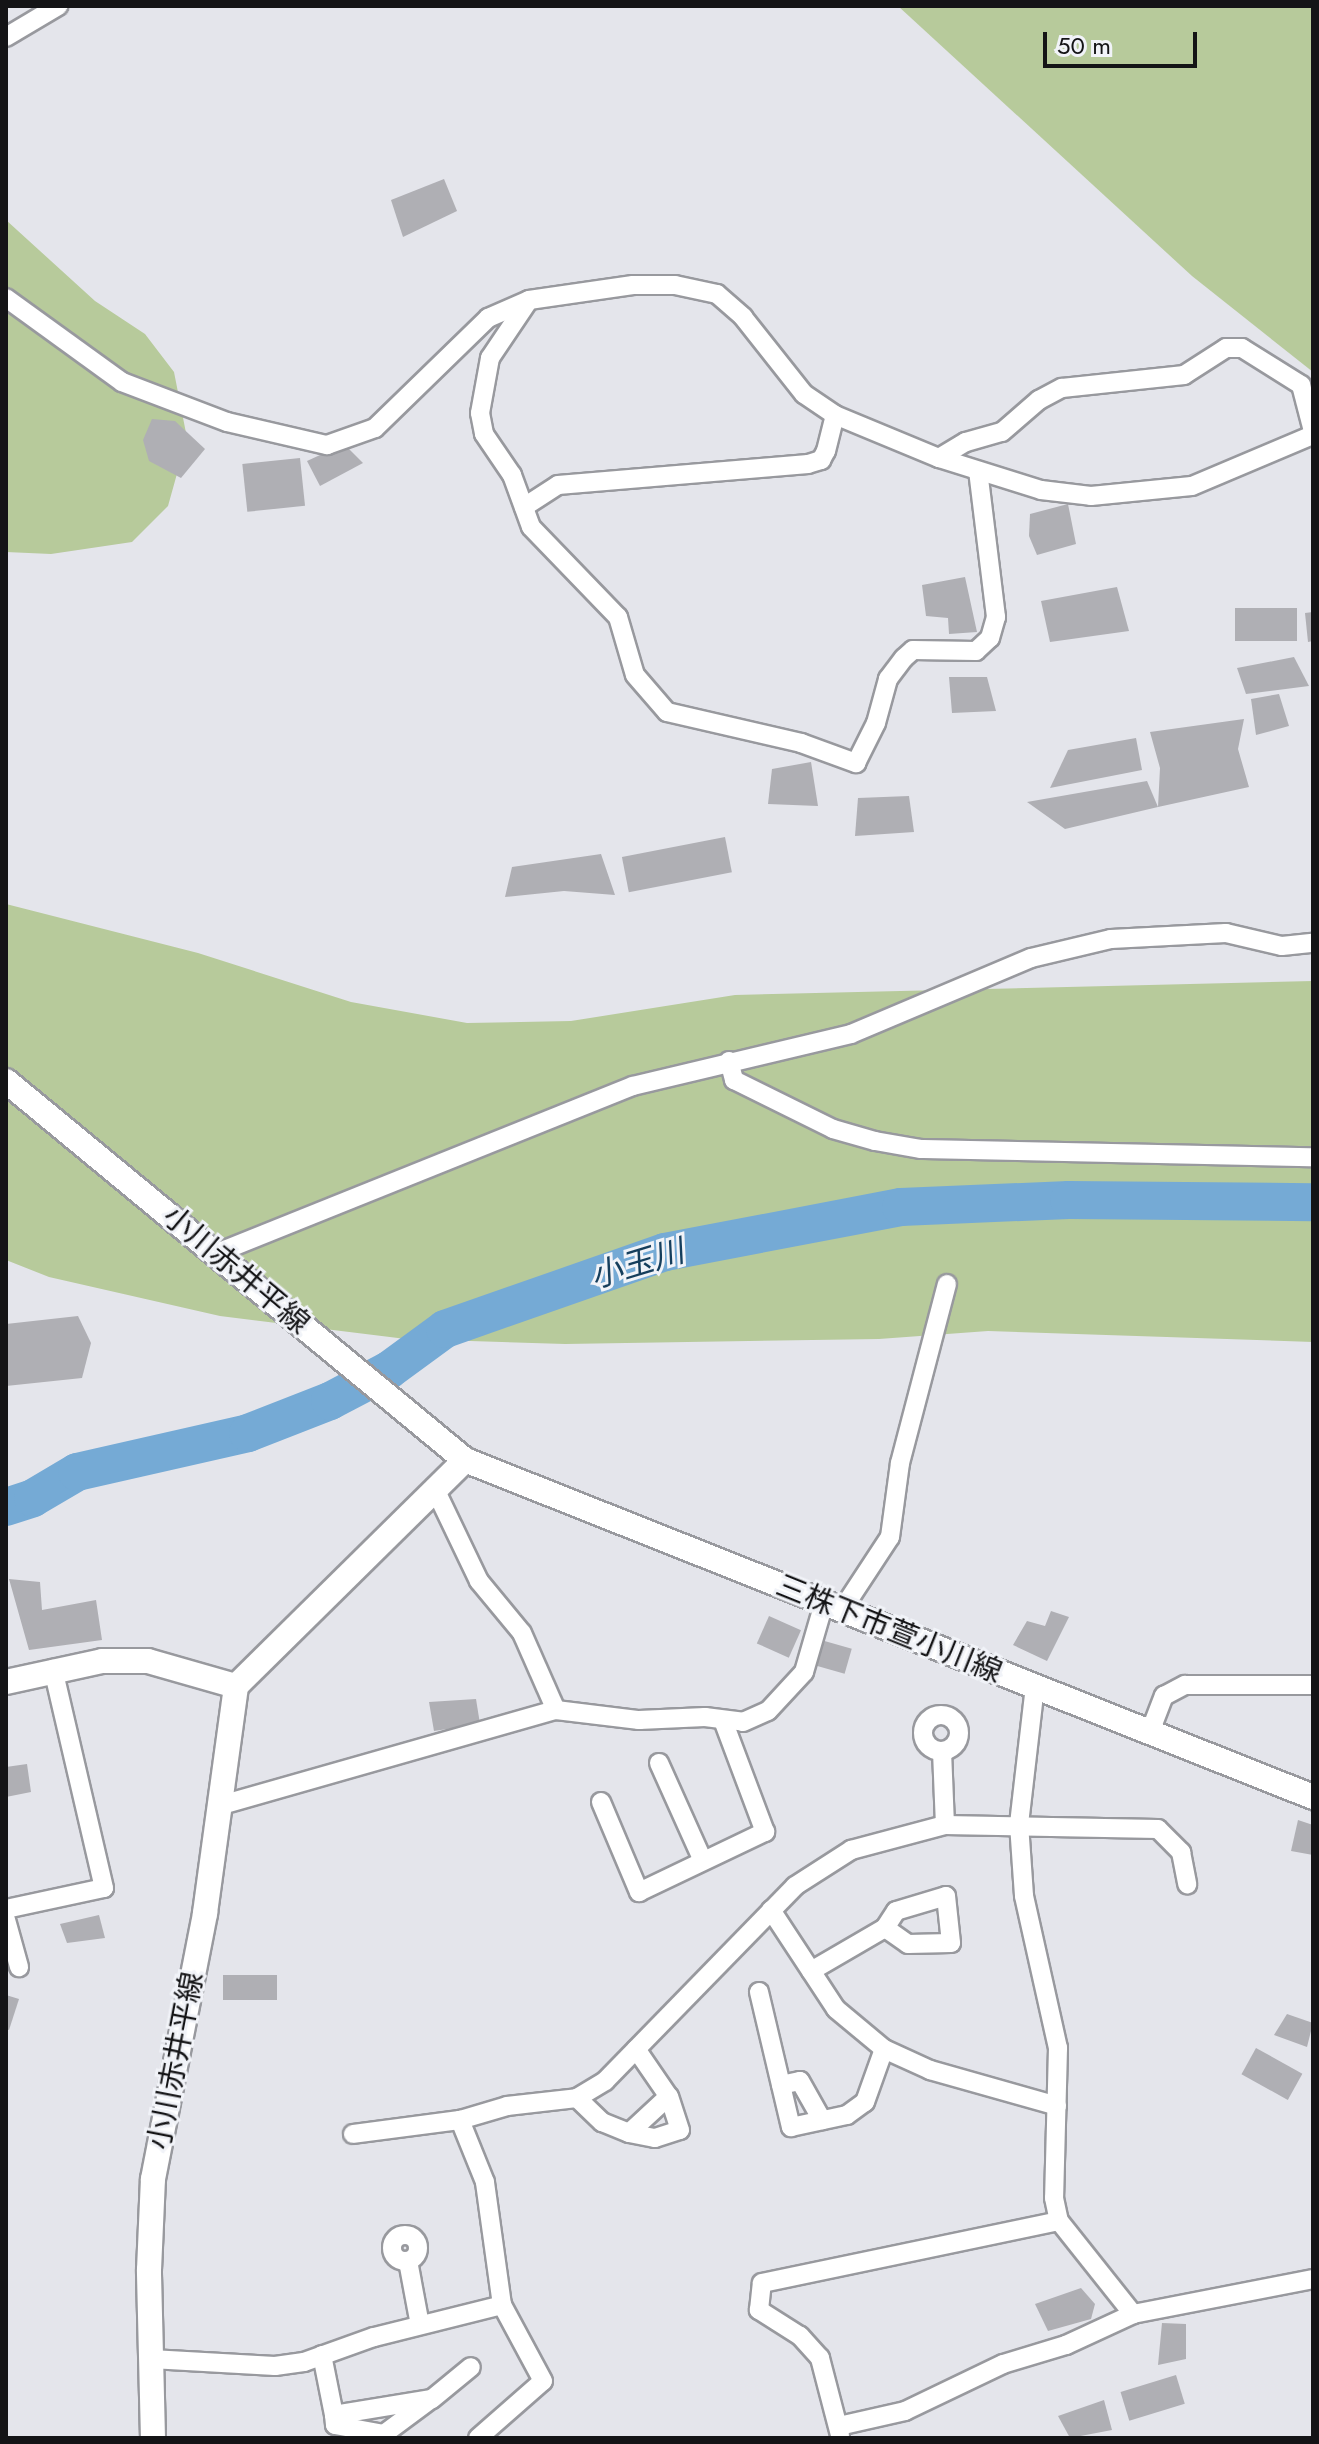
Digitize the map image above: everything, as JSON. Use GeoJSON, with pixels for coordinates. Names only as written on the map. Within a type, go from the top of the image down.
{"type":"FeatureCollection","features":[{"type":"Feature","properties":{"kind":"main road","name":"小川赤井平線"},"geometry":{"type":"LineString","coordinates":[[6,1081],[217,1253],[413,1422],[465,1460]]}},
{"type":"Feature","properties":{"kind":"main road","name":"三株下市萱小川線"},"geometry":{"type":"LineString","coordinates":[[465,1460],[1313,1797]]}},
{"type":"Feature","properties":{"kind":"main road"},"geometry":{"type":"LineString","coordinates":[[6,1682],[53,1669],[148,1661],[236,1686],[434,1487],[465,1460]]}},
{"type":"Feature","properties":{"kind":"main road","name":"小川赤井平線"},"geometry":{"type":"LineString","coordinates":[[153,2438],[153,2179],[205,1913],[236,1686]]}},
{"type":"Feature","properties":{"kind":"street"},"geometry":{"type":"LineString","coordinates":[[6,37],[58,6]]}},
{"type":"Feature","properties":{"kind":"street"},"geometry":{"type":"LineString","coordinates":[[6,298],[122,382],[227,422],[327,445],[375,428],[488,318],[529,300],[633,285],[675,285],[717,294],[743,317],[804,394],[835,415],[939,458],[978,471],[1041,490],[1091,496],[1192,486],[1313,433],[1307,381],[1242,348],[1226,348],[1184,375],[1062,388],[1039,400],[1002,432],[966,442],[939,458]]}},
{"type":"Feature","properties":{"kind":"street"},"geometry":{"type":"LineString","coordinates":[[529,300],[490,358],[480,413],[484,434],[512,475],[542,541],[618,617],[635,675],[652,701],[667,712],[801,743],[856,763],[876,723],[888,679],[904,658],[913,650],[976,651],[990,638],[996,617],[978,471]]}},
{"type":"Feature","properties":{"kind":"street"},"geometry":{"type":"LineString","coordinates":[[524,507],[558,485],[808,464],[821,460],[826,451],[835,415]]}},
{"type":"Feature","properties":{"kind":"street"},"geometry":{"type":"LineString","coordinates":[[217,1253],[633,1086],[851,1034],[1031,958],[1111,939],[1226,933],[1282,946],[1313,943]]}},
{"type":"Feature","properties":{"kind":"street"},"geometry":{"type":"LineString","coordinates":[[729,1061],[734,1080],[833,1129],[921,1149],[1313,1157]]}},
{"type":"Feature","properties":{"kind":"street"},"geometry":{"type":"LineString","coordinates":[[218,1806],[556,1710],[639,1720],[705,1717],[724,1723],[768,1711],[791,1690],[804,1672],[833,1607],[890,1537],[900,1463],[947,1284]]}},
{"type":"Feature","properties":{"kind":"street"},"geometry":{"type":"LineString","coordinates":[[434,1487],[479,1581],[522,1633],[556,1710]]}},
{"type":"Feature","properties":{"kind":"street"},"geometry":{"type":"LineString","coordinates":[[6,1909],[104,1888],[53,1669]]}},
{"type":"Feature","properties":{"kind":"street"},"geometry":{"type":"LineString","coordinates":[[1150,1732],[1164,1696],[1185,1685],[1313,1685]]}},
{"type":"Feature","properties":{"kind":"street"},"geometry":{"type":"LineString","coordinates":[[1035,1686],[1019,1824],[1024,1896],[1058,2048],[1054,2198],[1059,2221],[1133,2314]]}},
{"type":"Feature","properties":{"kind":"street"},"geometry":{"type":"LineString","coordinates":[[601,1802],[639,1892],[765,1832],[724,1723]]}},
{"type":"Feature","properties":{"kind":"street"},"geometry":{"type":"LineString","coordinates":[[942,1751],[945,1825]]}},
{"type":"Feature","properties":{"kind":"street"},"geometry":{"type":"LineString","coordinates":[[659,1763],[703,1861]]}},
{"type":"Feature","properties":{"kind":"street"},"geometry":{"type":"LineString","coordinates":[[353,2134],[460,2120],[507,2106],[549,2105],[577,2098],[605,2081],[804,1879],[851,1850],[945,1825],[1158,1829],[1181,1852],[1187,1884]]}},
{"type":"Feature","properties":{"kind":"street"},"geometry":{"type":"LineString","coordinates":[[771,1910],[836,2009],[884,2049],[930,2070],[1057,2106]]}},
{"type":"Feature","properties":{"kind":"street"},"geometry":{"type":"LineString","coordinates":[[6,1920],[19,1967]]}},
{"type":"Feature","properties":{"kind":"street"},"geometry":{"type":"LineString","coordinates":[[811,1971],[885,1928]]}},
{"type":"Feature","properties":{"kind":"street"},"geometry":{"type":"LineString","coordinates":[[759,1992],[791,2127],[847,2115],[865,2102],[884,2049]]}},
{"type":"Feature","properties":{"kind":"street"},"geometry":{"type":"LineString","coordinates":[[577,2098],[602,2122],[629,2133],[655,2138],[680,2130],[669,2096],[636,2049]]}},
{"type":"Feature","properties":{"kind":"street"},"geometry":{"type":"LineString","coordinates":[[781,2085],[800,2081],[822,2120]]}},
{"type":"Feature","properties":{"kind":"street"},"geometry":{"type":"LineString","coordinates":[[629,2133],[669,2096]]}},
{"type":"Feature","properties":{"kind":"street"},"geometry":{"type":"LineString","coordinates":[[460,2120],[485,2182],[502,2305],[543,2381],[478,2438]]}},
{"type":"Feature","properties":{"kind":"street"},"geometry":{"type":"LineString","coordinates":[[1059,2221],[762,2283],[759,2310],[800,2336],[820,2358],[840,2432],[905,2411],[1003,2364],[1066,2345],[1133,2314],[1313,2279]]}},
{"type":"Feature","properties":{"kind":"street"},"geometry":{"type":"LineString","coordinates":[[408,2261],[420,2325]]}},
{"type":"Feature","properties":{"kind":"street"},"geometry":{"type":"LineString","coordinates":[[151,2359],[275,2366],[502,2305]]}},
{"type":"Feature","properties":{"kind":"street"},"geometry":{"type":"LineString","coordinates":[[322,2355],[335,2425],[384,2434],[471,2367]]}},
{"type":"Feature","properties":{"kind":"street"},"geometry":{"type":"LineString","coordinates":[[334,2415],[432,2399]]}},
{"type":"Feature","properties":{"kind":"green space"},"geometry":{"type":"Polygon","coordinates":[[[898,6],[1313,6],[1313,372],[1192,276],[898,6]]]}},
{"type":"Feature","properties":{"kind":"green space"},"geometry":{"type":"Polygon","coordinates":[[[6,220],[95,301],[145,334],[174,372],[187,438],[168,506],[132,542],[51,554],[6,552],[6,220]]]}},
{"type":"Feature","properties":{"kind":"green space"},"geometry":{"type":"Polygon","coordinates":[[[6,904],[198,953],[351,1002],[467,1023],[571,1021],[735,995],[1313,981],[1313,1342],[988,1331],[879,1339],[565,1344],[406,1339],[220,1316],[49,1277],[6,1260],[6,904]]]}},
{"type":"Feature","properties":{"kind":"building"},"geometry":{"type":"Polygon","coordinates":[[[444,179],[457,211],[403,237],[391,200],[444,179]]]}},
{"type":"Feature","properties":{"kind":"building"},"geometry":{"type":"Polygon","coordinates":[[[152,419],[175,421],[205,449],[181,478],[149,461],[143,440],[152,419]]]}},
{"type":"Feature","properties":{"kind":"building"},"geometry":{"type":"Polygon","coordinates":[[[344,444],[363,463],[320,486],[307,461],[344,444]]]}},
{"type":"Feature","properties":{"kind":"building"},"geometry":{"type":"Polygon","coordinates":[[[300,458],[305,506],[247,512],[242,464],[300,458]]]}},
{"type":"Feature","properties":{"kind":"building"},"geometry":{"type":"Polygon","coordinates":[[[1068,504],[1076,544],[1037,555],[1029,536],[1030,514],[1068,504]]]}},
{"type":"Feature","properties":{"kind":"building"},"geometry":{"type":"Polygon","coordinates":[[[965,577],[977,632],[949,634],[948,618],[926,616],[922,585],[965,577]]]}},
{"type":"Feature","properties":{"kind":"building"},"geometry":{"type":"Polygon","coordinates":[[[1117,587],[1129,631],[1050,642],[1041,601],[1117,587]]]}},
{"type":"Feature","properties":{"kind":"building"},"geometry":{"type":"Polygon","coordinates":[[[1235,608],[1297,608],[1297,641],[1235,641],[1235,608]]]}},
{"type":"Feature","properties":{"kind":"building"},"geometry":{"type":"Polygon","coordinates":[[[1313,612],[1313,641],[1308,642],[1305,613],[1313,612]]]}},
{"type":"Feature","properties":{"kind":"building"},"geometry":{"type":"Polygon","coordinates":[[[1294,657],[1309,686],[1246,694],[1237,668],[1294,657]]]}},
{"type":"Feature","properties":{"kind":"building"},"geometry":{"type":"Polygon","coordinates":[[[949,677],[987,677],[996,711],[952,713],[949,677]]]}},
{"type":"Feature","properties":{"kind":"building"},"geometry":{"type":"Polygon","coordinates":[[[1279,694],[1289,726],[1256,735],[1251,699],[1279,694]]]}},
{"type":"Feature","properties":{"kind":"building"},"geometry":{"type":"Polygon","coordinates":[[[1244,719],[1238,749],[1249,787],[1158,807],[1160,768],[1150,732],[1244,719]]]}},
{"type":"Feature","properties":{"kind":"building"},"geometry":{"type":"Polygon","coordinates":[[[1136,738],[1142,770],[1050,788],[1068,750],[1136,738]]]}},
{"type":"Feature","properties":{"kind":"building"},"geometry":{"type":"Polygon","coordinates":[[[811,762],[818,806],[768,804],[772,769],[811,762]]]}},
{"type":"Feature","properties":{"kind":"building"},"geometry":{"type":"Polygon","coordinates":[[[1147,781],[1158,807],[1065,829],[1027,802],[1147,781]]]}},
{"type":"Feature","properties":{"kind":"building"},"geometry":{"type":"Polygon","coordinates":[[[909,796],[914,832],[855,836],[858,798],[909,796]]]}},
{"type":"Feature","properties":{"kind":"building"},"geometry":{"type":"Polygon","coordinates":[[[725,837],[732,872],[629,892],[622,857],[725,837]]]}},
{"type":"Feature","properties":{"kind":"building"},"geometry":{"type":"Polygon","coordinates":[[[601,854],[615,895],[564,891],[505,897],[512,867],[601,854]]]}},
{"type":"Feature","properties":{"kind":"building"},"geometry":{"type":"Polygon","coordinates":[[[78,1316],[91,1343],[82,1378],[6,1386],[6,1324],[78,1316]]]}},
{"type":"Feature","properties":{"kind":"building"},"geometry":{"type":"Polygon","coordinates":[[[9,1579],[40,1582],[42,1610],[96,1600],[102,1640],[29,1650],[9,1579]]]}},
{"type":"Feature","properties":{"kind":"building"},"geometry":{"type":"Polygon","coordinates":[[[1051,1611],[1069,1617],[1047,1661],[1013,1645],[1027,1621],[1045,1626],[1051,1611]]]}},
{"type":"Feature","properties":{"kind":"building"},"geometry":{"type":"Polygon","coordinates":[[[769,1616],[801,1630],[789,1658],[757,1643],[769,1616]]]}},
{"type":"Feature","properties":{"kind":"building"},"geometry":{"type":"Polygon","coordinates":[[[821,1640],[852,1649],[845,1674],[814,1665],[821,1640]]]}},
{"type":"Feature","properties":{"kind":"building"},"geometry":{"type":"Polygon","coordinates":[[[476,1699],[480,1724],[434,1731],[429,1702],[476,1699]]]}},
{"type":"Feature","properties":{"kind":"building"},"geometry":{"type":"Polygon","coordinates":[[[27,1764],[31,1792],[6,1797],[6,1767],[27,1764]]]}},
{"type":"Feature","properties":{"kind":"building"},"geometry":{"type":"Polygon","coordinates":[[[1298,1820],[1313,1825],[1313,1855],[1291,1851],[1298,1820]]]}},
{"type":"Feature","properties":{"kind":"building"},"geometry":{"type":"Polygon","coordinates":[[[99,1915],[105,1938],[67,1943],[60,1924],[99,1915]]]}},
{"type":"Feature","properties":{"kind":"building"},"geometry":{"type":"Polygon","coordinates":[[[223,1975],[277,1975],[277,2000],[223,2000],[223,1975]]]}},
{"type":"Feature","properties":{"kind":"building"},"geometry":{"type":"Polygon","coordinates":[[[6,1995],[19,1999],[9,2030],[6,2029],[6,1995]]]}},
{"type":"Feature","properties":{"kind":"building"},"geometry":{"type":"Polygon","coordinates":[[[1287,2014],[1313,2023],[1307,2047],[1274,2035],[1287,2014]]]}},
{"type":"Feature","properties":{"kind":"building"},"geometry":{"type":"Polygon","coordinates":[[[1256,2048],[1302,2074],[1288,2100],[1241,2074],[1256,2048]]]}},
{"type":"Feature","properties":{"kind":"building"},"geometry":{"type":"Polygon","coordinates":[[[1081,2288],[1095,2304],[1091,2319],[1048,2331],[1035,2304],[1081,2288]]]}},
{"type":"Feature","properties":{"kind":"building"},"geometry":{"type":"Polygon","coordinates":[[[1162,2323],[1186,2324],[1186,2359],[1158,2365],[1162,2323]]]}},
{"type":"Feature","properties":{"kind":"building"},"geometry":{"type":"Polygon","coordinates":[[[1176,2375],[1185,2404],[1129,2421],[1121,2392],[1176,2375]]]}},
{"type":"Feature","properties":{"kind":"building"},"geometry":{"type":"Polygon","coordinates":[[[1104,2400],[1112,2430],[1070,2438],[1058,2416],[1104,2400]]]}},
{"type":"Feature","properties":{"kind":"waterway","name":"小玉川"},"geometry":{"type":"LineString","coordinates":[[6,1507],[33,1498],[77,1472],[248,1433],[330,1401],[389,1370],[445,1329],[665,1252],[901,1207],[1069,1200],[1313,1202]]}}]}
